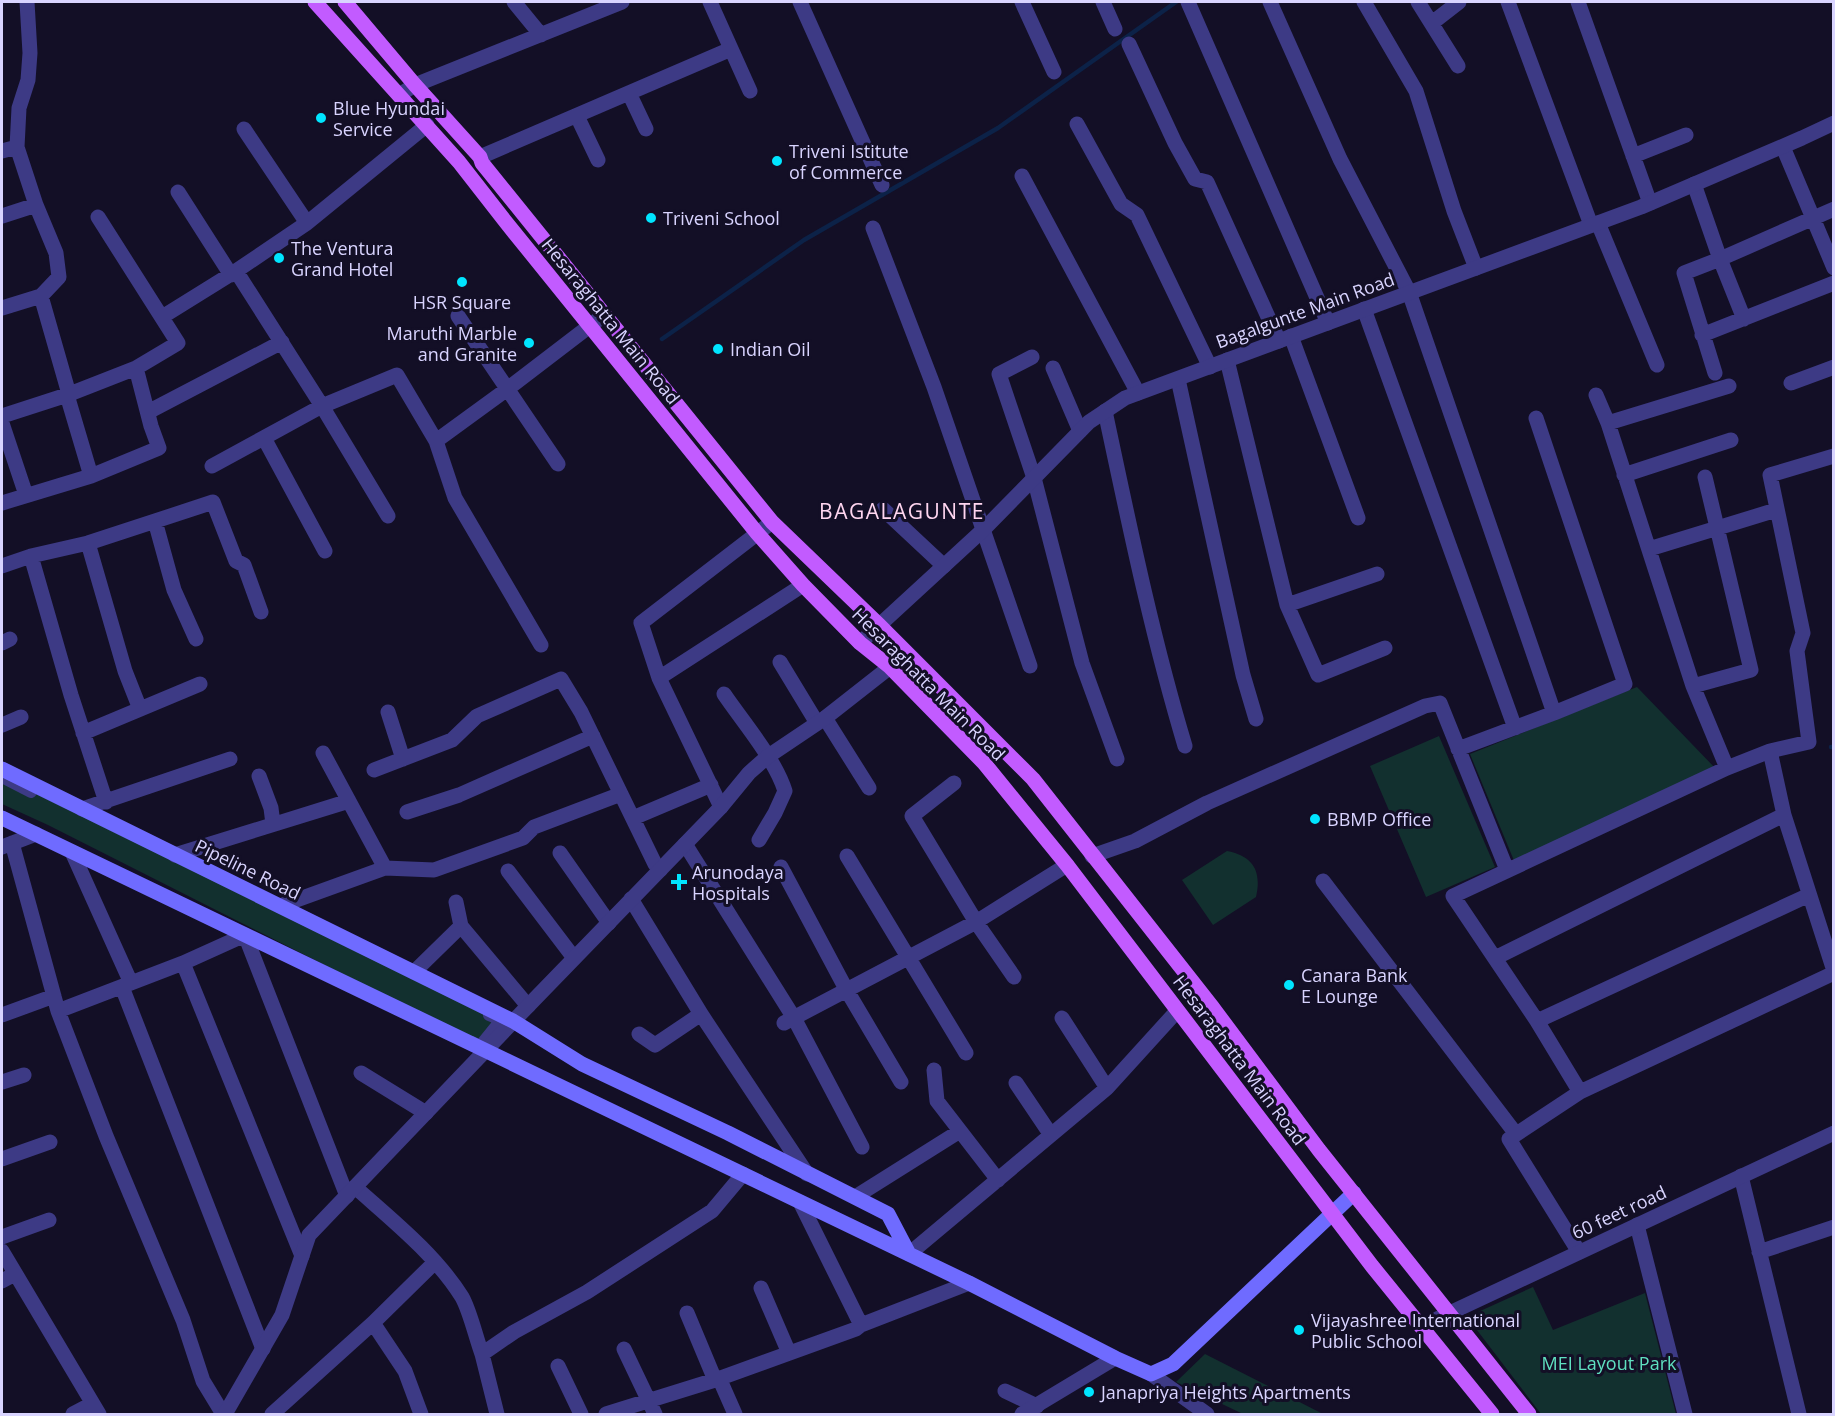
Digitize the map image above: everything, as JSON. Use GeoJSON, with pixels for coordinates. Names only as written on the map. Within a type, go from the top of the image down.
{"type":"FeatureCollection","features":[{"type":"Feature","properties":{"kind":"main road","name":"Hesaraghatta Main Road"},"geometry":{"type":"LineString","coordinates":[[315,2],[459,162],[757,533],[803,585],[860,643],[890,667],[984,763],[1067,865],[1333,1214],[1491,1414]]}},
{"type":"Feature","properties":{"kind":"main road","name":"Hesaraghatta Main Road"},"geometry":{"type":"LineString","coordinates":[[345,2],[480,157],[482,163],[772,522],[1033,778],[1319,1150],[1529,1414]]}},
{"type":"Feature","properties":{"kind":"main road","name":"Pipeline Road"},"geometry":{"type":"LineString","coordinates":[[2,769],[513,1021],[582,1064],[728,1133],[888,1214],[909,1254]]}},
{"type":"Feature","properties":{"kind":"main road"},"geometry":{"type":"LineString","coordinates":[[2,818],[969,1283],[1151,1374],[1173,1364],[1354,1193]]}},
{"type":"Feature","properties":{"kind":"street"},"geometry":{"type":"LineString","coordinates":[[2,308],[41,296],[59,277],[56,252],[36,205],[17,147],[20,108],[28,80],[30,53],[27,2]]}},
{"type":"Feature","properties":{"kind":"street"},"geometry":{"type":"LineString","coordinates":[[514,2],[541,35]]}},
{"type":"Feature","properties":{"kind":"street"},"geometry":{"type":"LineString","coordinates":[[399,95],[416,85],[622,2]]}},
{"type":"Feature","properties":{"kind":"street"},"geometry":{"type":"LineString","coordinates":[[710,2],[750,91]]}},
{"type":"Feature","properties":{"kind":"street"},"geometry":{"type":"LineString","coordinates":[[800,2],[882,185]]}},
{"type":"Feature","properties":{"kind":"street"},"geometry":{"type":"LineString","coordinates":[[1022,2],[1054,72]]}},
{"type":"Feature","properties":{"kind":"street"},"geometry":{"type":"LineString","coordinates":[[1103,2],[1115,29]]}},
{"type":"Feature","properties":{"kind":"street"},"geometry":{"type":"LineString","coordinates":[[1188,2],[1328,322]]}},
{"type":"Feature","properties":{"kind":"street"},"geometry":{"type":"LineString","coordinates":[[1270,2],[1340,159],[1409,292],[1554,713]]}},
{"type":"Feature","properties":{"kind":"street"},"geometry":{"type":"LineString","coordinates":[[1364,2],[1416,91],[1454,212],[1476,268]]}},
{"type":"Feature","properties":{"kind":"street"},"geometry":{"type":"LineString","coordinates":[[1418,2],[1458,66]]}},
{"type":"Feature","properties":{"kind":"street"},"geometry":{"type":"LineString","coordinates":[[1432,23],[1459,2]]}},
{"type":"Feature","properties":{"kind":"street"},"geometry":{"type":"LineString","coordinates":[[1508,2],[1595,224],[1657,364]]}},
{"type":"Feature","properties":{"kind":"street"},"geometry":{"type":"LineString","coordinates":[[1583,3],[1650,203]]}},
{"type":"Feature","properties":{"kind":"street"},"geometry":{"type":"LineString","coordinates":[[1129,44],[1175,143],[1195,179],[1207,182],[1285,338],[1358,518]]}},
{"type":"Feature","properties":{"kind":"street"},"geometry":{"type":"LineString","coordinates":[[480,157],[731,50]]}},
{"type":"Feature","properties":{"kind":"street"},"geometry":{"type":"LineString","coordinates":[[629,93],[646,129]]}},
{"type":"Feature","properties":{"kind":"street"},"geometry":{"type":"LineString","coordinates":[[577,116],[598,160]]}},
{"type":"Feature","properties":{"kind":"street","name":"Bagalgunte Main Road"},"geometry":{"type":"LineString","coordinates":[[860,643],[984,529],[1089,422],[1125,398],[1650,203],[1783,147],[1833,123]]}},
{"type":"Feature","properties":{"kind":"street"},"geometry":{"type":"LineString","coordinates":[[1077,124],[1121,204],[1137,214],[1210,367]]}},
{"type":"Feature","properties":{"kind":"street"},"geometry":{"type":"LineString","coordinates":[[162,317],[307,223],[427,125]]}},
{"type":"Feature","properties":{"kind":"street"},"geometry":{"type":"LineString","coordinates":[[244,129],[307,223]]}},
{"type":"Feature","properties":{"kind":"street"},"geometry":{"type":"LineString","coordinates":[[1633,156],[1686,135]]}},
{"type":"Feature","properties":{"kind":"street"},"geometry":{"type":"LineString","coordinates":[[2,152],[17,147]]}},
{"type":"Feature","properties":{"kind":"street"},"geometry":{"type":"LineString","coordinates":[[1783,147],[1833,268]]}},
{"type":"Feature","properties":{"kind":"street"},"geometry":{"type":"LineString","coordinates":[[1022,176],[1138,393]]}},
{"type":"Feature","properties":{"kind":"street"},"geometry":{"type":"LineString","coordinates":[[1694,184],[1744,319]]}},
{"type":"Feature","properties":{"kind":"street"},"geometry":{"type":"LineString","coordinates":[[178,192],[282,342],[388,516]]}},
{"type":"Feature","properties":{"kind":"street"},"geometry":{"type":"LineString","coordinates":[[2,216],[36,205]]}},
{"type":"Feature","properties":{"kind":"street"},"geometry":{"type":"LineString","coordinates":[[1715,373],[1684,273],[1833,209]]}},
{"type":"Feature","properties":{"kind":"street"},"geometry":{"type":"LineString","coordinates":[[2,416],[136,368],[178,343],[98,217]]}},
{"type":"Feature","properties":{"kind":"street"},"geometry":{"type":"LineString","coordinates":[[873,228],[934,387],[1030,666]]}},
{"type":"Feature","properties":{"kind":"street"},"geometry":{"type":"LineString","coordinates":[[1702,336],[1833,283]]}},
{"type":"Feature","properties":{"kind":"street"},"geometry":{"type":"LineString","coordinates":[[41,296],[91,476]]}},
{"type":"Feature","properties":{"kind":"street"},"geometry":{"type":"LineString","coordinates":[[1364,309],[1515,728]]}},
{"type":"Feature","properties":{"kind":"street"},"geometry":{"type":"LineString","coordinates":[[436,441],[604,315]]}},
{"type":"Feature","properties":{"kind":"street"},"geometry":{"type":"LineString","coordinates":[[458,316],[558,464]]}},
{"type":"Feature","properties":{"kind":"street"},"geometry":{"type":"LineString","coordinates":[[148,412],[282,342]]}},
{"type":"Feature","properties":{"kind":"street"},"geometry":{"type":"LineString","coordinates":[[1032,357],[999,374],[1034,478],[1082,663],[1117,759]]}},
{"type":"Feature","properties":{"kind":"street"},"geometry":{"type":"LineString","coordinates":[[1227,360],[1287,605],[1318,675],[1384,648]]}},
{"type":"Feature","properties":{"kind":"street"},"geometry":{"type":"LineString","coordinates":[[1791,383],[1833,367]]}},
{"type":"Feature","properties":{"kind":"street"},"geometry":{"type":"LineString","coordinates":[[2,502],[91,476],[159,448],[136,368]]}},
{"type":"Feature","properties":{"kind":"street"},"geometry":{"type":"LineString","coordinates":[[1053,368],[1080,431]]}},
{"type":"Feature","properties":{"kind":"street"},"geometry":{"type":"LineString","coordinates":[[212,466],[322,406],[397,375],[436,441],[455,498],[541,645]]}},
{"type":"Feature","properties":{"kind":"street"},"geometry":{"type":"LineString","coordinates":[[1178,379],[1243,675],[1256,719]]}},
{"type":"Feature","properties":{"kind":"street"},"geometry":{"type":"LineString","coordinates":[[1608,423],[1729,386]]}},
{"type":"Feature","properties":{"kind":"street"},"geometry":{"type":"LineString","coordinates":[[1596,395],[1608,423],[1693,686],[1727,768]]}},
{"type":"Feature","properties":{"kind":"street"},"geometry":{"type":"LineString","coordinates":[[1105,411],[1151,625],[1185,746]]}},
{"type":"Feature","properties":{"kind":"street"},"geometry":{"type":"LineString","coordinates":[[1458,749],[1625,684],[1536,418]]}},
{"type":"Feature","properties":{"kind":"street"},"geometry":{"type":"LineString","coordinates":[[2,423],[26,495]]}},
{"type":"Feature","properties":{"kind":"street"},"geometry":{"type":"LineString","coordinates":[[264,438],[325,551]]}},
{"type":"Feature","properties":{"kind":"street"},"geometry":{"type":"LineString","coordinates":[[1624,475],[1731,440]]}},
{"type":"Feature","properties":{"kind":"street"},"geometry":{"type":"LineString","coordinates":[[1580,1092],[1537,1021],[1453,896],[1727,768],[1770,751],[1809,742],[1797,651],[1803,633],[1770,476],[1833,456]]}},
{"type":"Feature","properties":{"kind":"street"},"geometry":{"type":"LineString","coordinates":[[1693,686],[1751,670],[1706,477]]}},
{"type":"Feature","properties":{"kind":"street"},"geometry":{"type":"LineString","coordinates":[[2,566],[31,556],[88,543],[213,502],[236,561],[244,565],[261,612]]}},
{"type":"Feature","properties":{"kind":"street"},"geometry":{"type":"LineString","coordinates":[[883,508],[944,566]]}},
{"type":"Feature","properties":{"kind":"street"},"geometry":{"type":"LineString","coordinates":[[1649,549],[1776,510]]}},
{"type":"Feature","properties":{"kind":"street"},"geometry":{"type":"LineString","coordinates":[[155,521],[174,590],[196,639]]}},
{"type":"Feature","properties":{"kind":"street"},"geometry":{"type":"LineString","coordinates":[[721,807],[659,678],[641,623],[772,522]]}},
{"type":"Feature","properties":{"kind":"street"},"geometry":{"type":"LineString","coordinates":[[88,543],[125,671],[140,709]]}},
{"type":"Feature","properties":{"kind":"street"},"geometry":{"type":"LineString","coordinates":[[31,556],[83,733],[106,802]]}},
{"type":"Feature","properties":{"kind":"street"},"geometry":{"type":"LineString","coordinates":[[1287,605],[1377,574]]}},
{"type":"Feature","properties":{"kind":"street"},"geometry":{"type":"LineString","coordinates":[[659,678],[803,585]]}},
{"type":"Feature","properties":{"kind":"street"},"geometry":{"type":"LineString","coordinates":[[36,834],[7,845],[56,1004],[110,1146],[183,1320],[203,1381],[224,1414],[282,1315],[309,1235],[721,807],[749,773],[890,667],[905,652]]}},
{"type":"Feature","properties":{"kind":"street"},"geometry":{"type":"LineString","coordinates":[[780,662],[869,788]]}},
{"type":"Feature","properties":{"kind":"street"},"geometry":{"type":"LineString","coordinates":[[374,770],[452,740],[477,716],[561,679],[581,712],[660,870]]}},
{"type":"Feature","properties":{"kind":"street"},"geometry":{"type":"LineString","coordinates":[[83,733],[200,684]]}},
{"type":"Feature","properties":{"kind":"street"},"geometry":{"type":"LineString","coordinates":[[724,694],[768,757],[785,791],[759,840]]}},
{"type":"Feature","properties":{"kind":"street"},"geometry":{"type":"LineString","coordinates":[[1092,856],[1135,841],[1207,802],[1425,706],[1440,703],[1507,870]]}},
{"type":"Feature","properties":{"kind":"street"},"geometry":{"type":"LineString","coordinates":[[388,712],[403,759]]}},
{"type":"Feature","properties":{"kind":"street"},"geometry":{"type":"LineString","coordinates":[[2,725],[21,717]]}},
{"type":"Feature","properties":{"kind":"street"},"geometry":{"type":"LineString","coordinates":[[407,812],[459,795],[593,736]]}},
{"type":"Feature","properties":{"kind":"street"},"geometry":{"type":"LineString","coordinates":[[1579,1252],[1509,1139],[1580,1092],[1833,972],[1784,815],[1770,751]]}},
{"type":"Feature","properties":{"kind":"street"},"geometry":{"type":"LineString","coordinates":[[323,753],[386,868]]}},
{"type":"Feature","properties":{"kind":"street"},"geometry":{"type":"LineString","coordinates":[[82,809],[230,759]]}},
{"type":"Feature","properties":{"kind":"street"},"geometry":{"type":"LineString","coordinates":[[259,776],[271,808],[273,824]]}},
{"type":"Feature","properties":{"kind":"street"},"geometry":{"type":"LineString","coordinates":[[2,777],[501,1020],[480,1046],[2,813]]}},
{"type":"Feature","properties":{"kind":"street"},"geometry":{"type":"LineString","coordinates":[[954,783],[912,816],[976,922],[1014,977]]}},
{"type":"Feature","properties":{"kind":"street"},"geometry":{"type":"LineString","coordinates":[[633,818],[711,785]]}},
{"type":"Feature","properties":{"kind":"street"},"geometry":{"type":"LineString","coordinates":[[280,906],[386,868],[434,870],[523,838],[534,827],[621,794]]}},
{"type":"Feature","properties":{"kind":"street"},"geometry":{"type":"LineString","coordinates":[[175,855],[349,801]]}},
{"type":"Feature","properties":{"kind":"street"},"geometry":{"type":"LineString","coordinates":[[1495,958],[1784,815]]}},
{"type":"Feature","properties":{"kind":"street"},"geometry":{"type":"LineString","coordinates":[[685,844],[862,1147]]}},
{"type":"Feature","properties":{"kind":"street"},"geometry":{"type":"LineString","coordinates":[[72,852],[126,985],[263,1349]]}},
{"type":"Feature","properties":{"kind":"street"},"geometry":{"type":"LineString","coordinates":[[560,853],[609,923]]}},
{"type":"Feature","properties":{"kind":"street"},"geometry":{"type":"LineString","coordinates":[[847,856],[966,1053]]}},
{"type":"Feature","properties":{"kind":"street"},"geometry":{"type":"LineString","coordinates":[[789,1020],[976,922],[1067,865]]}},
{"type":"Feature","properties":{"kind":"street"},"geometry":{"type":"LineString","coordinates":[[782,867],[846,989],[901,1082]]}},
{"type":"Feature","properties":{"kind":"street"},"geometry":{"type":"LineString","coordinates":[[508,871],[574,958]]}},
{"type":"Feature","properties":{"kind":"street"},"geometry":{"type":"LineString","coordinates":[[1323,881],[1516,1134]]}},
{"type":"Feature","properties":{"kind":"street"},"geometry":{"type":"LineString","coordinates":[[1537,1021],[1809,895]]}},
{"type":"Feature","properties":{"kind":"street"},"geometry":{"type":"LineString","coordinates":[[631,899],[701,1014],[807,1174]]}},
{"type":"Feature","properties":{"kind":"street"},"geometry":{"type":"LineString","coordinates":[[456,902],[461,926],[528,1006]]}},
{"type":"Feature","properties":{"kind":"street"},"geometry":{"type":"LineString","coordinates":[[414,972],[461,926]]}},
{"type":"Feature","properties":{"kind":"street"},"geometry":{"type":"LineString","coordinates":[[2,1015],[56,1004],[126,985],[245,935],[351,1191],[403,1230],[435,1262],[462,1298],[482,1354],[494,1414]]}},
{"type":"Feature","properties":{"kind":"street"},"geometry":{"type":"LineString","coordinates":[[183,963],[302,1256]]}},
{"type":"Feature","properties":{"kind":"street"},"geometry":{"type":"LineString","coordinates":[[909,1254],[1107,1088],[1177,1011]]}},
{"type":"Feature","properties":{"kind":"street"},"geometry":{"type":"LineString","coordinates":[[639,1034],[655,1045],[701,1014]]}},
{"type":"Feature","properties":{"kind":"street"},"geometry":{"type":"LineString","coordinates":[[1062,1018],[1107,1088]]}},
{"type":"Feature","properties":{"kind":"street"},"geometry":{"type":"LineString","coordinates":[[934,1070],[938,1101],[998,1180]]}},
{"type":"Feature","properties":{"kind":"street"},"geometry":{"type":"LineString","coordinates":[[361,1073],[426,1113]]}},
{"type":"Feature","properties":{"kind":"street"},"geometry":{"type":"LineString","coordinates":[[2,1082],[24,1075]]}},
{"type":"Feature","properties":{"kind":"street"},"geometry":{"type":"LineString","coordinates":[[1016,1083],[1051,1135]]}},
{"type":"Feature","properties":{"kind":"street"},"geometry":{"type":"LineString","coordinates":[[855,1197],[960,1131]]}},
{"type":"Feature","properties":{"kind":"street","name":"60 feet road"},"geometry":{"type":"LineString","coordinates":[[1422,1326],[1833,1133]]}},
{"type":"Feature","properties":{"kind":"street"},"geometry":{"type":"LineString","coordinates":[[2,1160],[50,1142]]}},
{"type":"Feature","properties":{"kind":"street"},"geometry":{"type":"LineString","coordinates":[[482,1354],[514,1332],[597,1286],[712,1211],[743,1174]]}},
{"type":"Feature","properties":{"kind":"street"},"geometry":{"type":"LineString","coordinates":[[1741,1176],[1799,1414]]}},
{"type":"Feature","properties":{"kind":"street"},"geometry":{"type":"LineString","coordinates":[[800,1202],[861,1325]]}},
{"type":"Feature","properties":{"kind":"street"},"geometry":{"type":"LineString","coordinates":[[2,1237],[49,1220]]}},
{"type":"Feature","properties":{"kind":"street"},"geometry":{"type":"LineString","coordinates":[[1637,1225],[1685,1414]]}},
{"type":"Feature","properties":{"kind":"street"},"geometry":{"type":"LineString","coordinates":[[1760,1252],[1833,1227]]}},
{"type":"Feature","properties":{"kind":"street"},"geometry":{"type":"LineString","coordinates":[[2,1251],[8,1277],[96,1409],[73,1414]]}},
{"type":"Feature","properties":{"kind":"street"},"geometry":{"type":"LineString","coordinates":[[272,1414],[373,1323],[435,1262]]}},
{"type":"Feature","properties":{"kind":"street"},"geometry":{"type":"LineString","coordinates":[[606,1414],[652,1408],[718,1380],[856,1329],[861,1325],[969,1283]]}},
{"type":"Feature","properties":{"kind":"street"},"geometry":{"type":"LineString","coordinates":[[761,1288],[789,1353]]}},
{"type":"Feature","properties":{"kind":"street"},"geometry":{"type":"LineString","coordinates":[[687,1313],[735,1414]]}},
{"type":"Feature","properties":{"kind":"street"},"geometry":{"type":"LineString","coordinates":[[373,1323],[405,1371],[421,1414]]}},
{"type":"Feature","properties":{"kind":"street"},"geometry":{"type":"LineString","coordinates":[[624,1349],[652,1408]]}},
{"type":"Feature","properties":{"kind":"street"},"geometry":{"type":"LineString","coordinates":[[1022,1414],[1115,1358]]}},
{"type":"Feature","properties":{"kind":"street"},"geometry":{"type":"LineString","coordinates":[[558,1366],[580,1414]]}},
{"type":"Feature","properties":{"kind":"street"},"geometry":{"type":"LineString","coordinates":[[1151,1374],[1208,1414]]}},
{"type":"Feature","properties":{"kind":"street"},"geometry":{"type":"LineString","coordinates":[[1005,1391],[1036,1406]]}},
{"type":"Feature","properties":{"kind":"green space"},"geometry":{"type":"Polygon","coordinates":[[[1637,687],[1716,769],[1515,863],[1470,754],[1637,687]]]}},
{"type":"Feature","properties":{"kind":"green space"},"geometry":{"type":"Polygon","coordinates":[[[1439,736],[1495,867],[1426,897],[1370,766],[1439,736]]]}},
{"type":"Feature","properties":{"kind":"green space"},"geometry":{"type":"Polygon","coordinates":[[[2,775],[505,1021],[483,1045],[48,825],[2,804],[2,775]]]}},
{"type":"Feature","properties":{"kind":"green space"},"geometry":{"type":"Polygon","coordinates":[[[1227,851],[1236,853],[1254,866],[1258,888],[1256,897],[1213,925],[1182,880],[1227,851]]]}},
{"type":"Feature","properties":{"kind":"green space","name":"MEI Layout Park"},"geometry":{"type":"Polygon","coordinates":[[[1533,1287],[1553,1330],[1645,1293],[1676,1414],[1541,1414],[1467,1317],[1533,1287]]]}},
{"type":"Feature","properties":{"kind":"green space"},"geometry":{"type":"Polygon","coordinates":[[[1205,1354],[1323,1414],[1243,1414],[1176,1382],[1205,1354]]]}},
{"type":"Feature","properties":{"kind":"waterway"},"geometry":{"type":"LineString","coordinates":[[662,339],[804,240],[998,128],[1176,2]]}},
{"type":"Feature","properties":{"kind":"place","name":"Blue Hyundai Service"},"geometry":{"type":"Point","coordinates":[321,118]}},
{"type":"Feature","properties":{"kind":"place","name":"Triveni Istitute of Commerce"},"geometry":{"type":"Point","coordinates":[777,161]}},
{"type":"Feature","properties":{"kind":"place","name":"Triveni School"},"geometry":{"type":"Point","coordinates":[651,218]}},
{"type":"Feature","properties":{"kind":"place","name":"The Ventura Grand Hotel"},"geometry":{"type":"Point","coordinates":[279,258]}},
{"type":"Feature","properties":{"kind":"place","name":"HSR Square"},"geometry":{"type":"Point","coordinates":[462,282]}},
{"type":"Feature","properties":{"kind":"place","name":"Maruthi Marble and Granite"},"geometry":{"type":"Point","coordinates":[529,343]}},
{"type":"Feature","properties":{"kind":"place","name":"Indian Oil"},"geometry":{"type":"Point","coordinates":[718,349]}},
{"type":"Feature","properties":{"kind":"place","name":"BBMP Office"},"geometry":{"type":"Point","coordinates":[1315,819]}},
{"type":"Feature","properties":{"kind":"place","name":"Arunodaya Hospitals"},"geometry":{"type":"Point","coordinates":[679,882]}},
{"type":"Feature","properties":{"kind":"place","name":"Canara Bank E Lounge"},"geometry":{"type":"Point","coordinates":[1289,985]}},
{"type":"Feature","properties":{"kind":"place","name":"Vijayashree International Public School"},"geometry":{"type":"Point","coordinates":[1299,1330]}},
{"type":"Feature","properties":{"kind":"place","name":"Janapriya Heights Apartments"},"geometry":{"type":"Point","coordinates":[1089,1392]}},
{"type":"Feature","properties":{"kind":"district","name":"BAGALAGUNTE"},"geometry":{"type":"Point","coordinates":[902,511]}}]}
